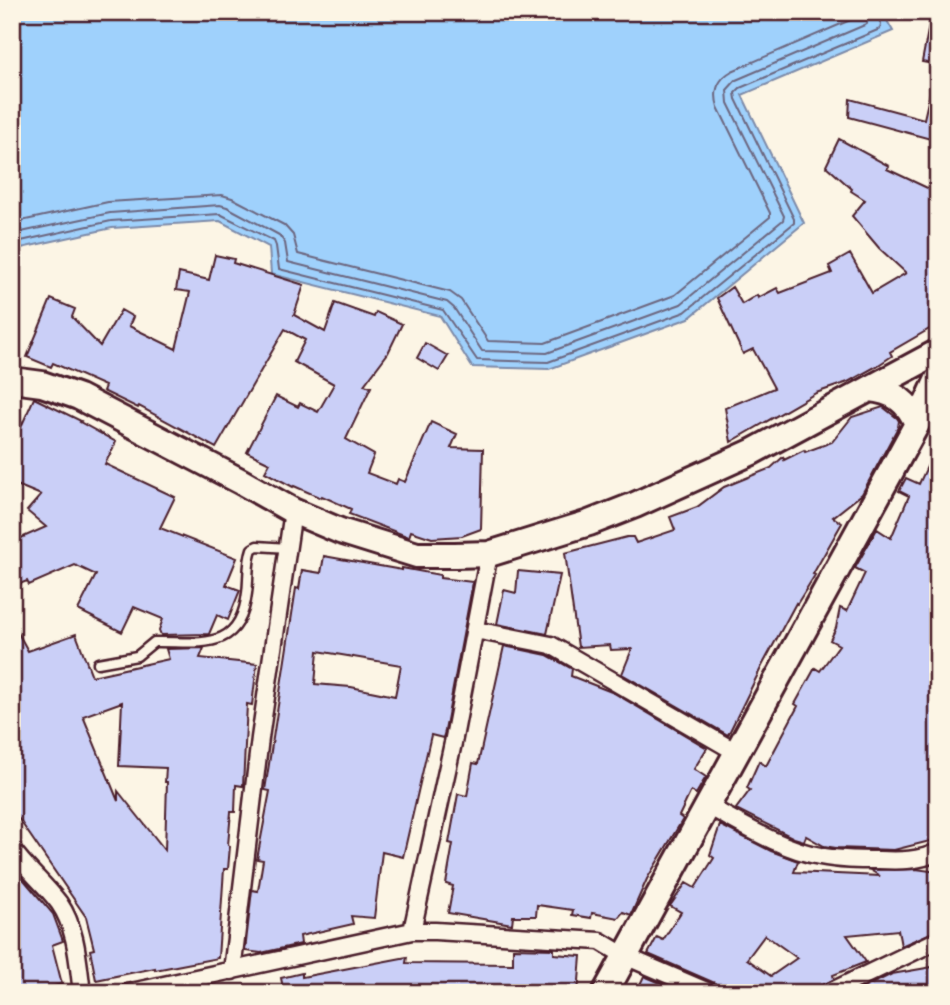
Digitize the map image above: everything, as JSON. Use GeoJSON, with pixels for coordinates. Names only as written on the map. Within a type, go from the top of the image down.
{"type":"FeatureCollection","features":[{"type":"Feature","properties":{"kind":"highway"},"geometry":{"type":"LineString","coordinates":[[12,380],[42,384],[79,397],[240,481],[293,512],[376,543],[417,555],[489,554],[589,523],[635,505],[752,452],[938,352]]}},
{"type":"Feature","properties":{"kind":"highway"},"geometry":{"type":"LineString","coordinates":[[605,993],[916,424],[938,379]]}},
{"type":"Feature","properties":{"kind":"highway"},"geometry":{"type":"LineString","coordinates":[[869,389],[882,390],[904,402],[912,412],[916,424]]}},
{"type":"Feature","properties":{"kind":"street"},"geometry":{"type":"LineString","coordinates":[[232,971],[260,737],[293,512]]}},
{"type":"Feature","properties":{"kind":"street"},"geometry":{"type":"LineString","coordinates":[[412,931],[453,743],[489,554]]}},
{"type":"Feature","properties":{"kind":"street"},"geometry":{"type":"LineString","coordinates":[[475,630],[551,645],[736,752]]}},
{"type":"Feature","properties":{"kind":"street"},"geometry":{"type":"LineString","coordinates":[[706,805],[767,837],[817,856],[903,861],[925,858],[938,852]]}},
{"type":"Feature","properties":{"kind":"street"},"geometry":{"type":"LineString","coordinates":[[12,849],[59,903],[70,923],[76,945],[82,993]]}},
{"type":"Feature","properties":{"kind":"street"},"geometry":{"type":"LineString","coordinates":[[127,993],[412,931],[588,939],[607,944],[625,956],[711,993]]}},
{"type":"Feature","properties":{"kind":"street"},"geometry":{"type":"LineString","coordinates":[[828,993],[938,940]]}},
{"type":"Feature","properties":{"kind":"lane"},"geometry":{"type":"LineString","coordinates":[[98,663],[137,656],[154,642],[195,644],[222,638],[239,620],[244,610],[252,549],[257,546],[288,548]]}},
{"type":"Feature","properties":{"kind":"water"},"geometry":{"type":"Polygon","coordinates":[[[12,12],[882,12],[893,31],[742,95],[804,223],[689,318],[549,369],[472,367],[440,316],[271,274],[269,247],[220,221],[112,228],[12,250],[12,12]]]}},
{"type":"Feature","properties":{"kind":"building"},"geometry":{"type":"Polygon","coordinates":[[[930,20],[938,20],[938,65],[922,62],[930,20]]]}},
{"type":"Feature","properties":{"kind":"building"},"geometry":{"type":"Polygon","coordinates":[[[932,84],[938,85],[938,141],[849,117],[850,99],[924,119],[932,84]]]}},
{"type":"Feature","properties":{"kind":"building"},"geometry":{"type":"Polygon","coordinates":[[[839,139],[889,166],[887,169],[938,193],[938,324],[890,352],[892,356],[877,366],[848,382],[816,393],[731,442],[725,408],[774,388],[753,349],[743,354],[717,298],[732,287],[742,304],[777,288],[780,293],[832,273],[829,266],[850,254],[872,293],[906,273],[879,248],[852,216],[865,200],[851,191],[852,189],[826,166],[839,139]]]}},
{"type":"Feature","properties":{"kind":"building"},"geometry":{"type":"Polygon","coordinates":[[[215,255],[234,259],[233,263],[304,285],[294,315],[325,332],[335,303],[374,317],[376,312],[402,324],[388,353],[364,385],[371,387],[346,439],[374,455],[367,473],[396,484],[398,479],[405,482],[431,422],[457,434],[451,448],[483,449],[481,529],[462,536],[432,538],[411,531],[409,537],[349,514],[351,509],[293,487],[265,472],[270,463],[247,452],[276,396],[298,407],[300,403],[318,412],[334,384],[294,362],[305,340],[285,329],[216,448],[139,406],[138,408],[103,391],[105,386],[53,363],[51,367],[27,357],[51,299],[75,309],[72,317],[100,346],[121,310],[133,317],[129,326],[176,349],[190,292],[176,290],[179,273],[209,280],[215,255]]]}},
{"type":"Feature","properties":{"kind":"building"},"geometry":{"type":"Polygon","coordinates":[[[425,343],[448,356],[439,371],[417,358],[425,343]]]}},
{"type":"Feature","properties":{"kind":"building"},"geometry":{"type":"Polygon","coordinates":[[[34,398],[116,442],[105,464],[175,497],[160,528],[237,558],[226,585],[240,590],[228,620],[217,615],[209,634],[161,635],[159,630],[163,619],[134,607],[122,632],[78,610],[96,575],[75,565],[29,585],[27,581],[12,587],[12,560],[19,557],[12,542],[46,527],[27,511],[41,495],[12,483],[12,447],[34,398]]]}},
{"type":"Feature","properties":{"kind":"building"},"geometry":{"type":"Polygon","coordinates":[[[883,407],[897,418],[898,427],[862,494],[833,517],[842,523],[762,666],[728,735],[622,674],[632,649],[611,650],[610,645],[578,647],[565,553],[627,537],[633,537],[636,543],[675,530],[670,517],[697,507],[724,487],[771,468],[783,457],[784,460],[804,450],[805,452],[832,442],[852,417],[883,407]]]}},
{"type":"Feature","properties":{"kind":"building"},"geometry":{"type":"Polygon","coordinates":[[[938,443],[938,574],[932,586],[938,589],[938,839],[894,850],[836,848],[824,846],[806,836],[804,841],[794,838],[736,809],[750,790],[747,788],[759,761],[766,766],[815,668],[820,671],[839,645],[830,640],[836,628],[840,608],[847,611],[865,573],[855,568],[877,529],[891,538],[909,496],[899,491],[906,478],[919,484],[938,443]]]}},
{"type":"Feature","properties":{"kind":"building"},"geometry":{"type":"Polygon","coordinates":[[[324,556],[473,582],[445,731],[443,738],[431,735],[403,857],[382,852],[374,918],[351,916],[353,924],[300,936],[301,944],[261,953],[245,951],[252,890],[258,891],[263,860],[257,859],[270,791],[265,790],[296,588],[299,589],[302,570],[321,573],[324,556]],[[318,651],[315,684],[351,687],[395,696],[401,665],[318,651]]]}},
{"type":"Feature","properties":{"kind":"building"},"geometry":{"type":"Polygon","coordinates":[[[518,571],[560,575],[547,634],[497,624],[504,590],[516,593],[518,571]]]}},
{"type":"Feature","properties":{"kind":"building"},"geometry":{"type":"Polygon","coordinates":[[[12,622],[28,651],[76,634],[92,676],[169,659],[166,649],[204,648],[200,658],[257,664],[252,705],[247,704],[243,786],[236,785],[235,812],[231,812],[218,958],[96,980],[90,950],[94,949],[86,917],[12,809],[12,622]],[[122,702],[83,716],[118,801],[118,791],[165,850],[166,768],[119,766],[122,702]]]}},
{"type":"Feature","properties":{"kind":"building"},"geometry":{"type":"Polygon","coordinates":[[[504,646],[547,655],[572,669],[571,676],[614,693],[707,748],[694,769],[706,777],[696,794],[691,791],[679,816],[683,819],[647,879],[631,915],[623,912],[618,918],[592,913],[591,918],[572,915],[573,910],[537,905],[536,916],[513,916],[512,924],[448,913],[453,886],[446,884],[453,844],[449,843],[458,794],[467,796],[473,763],[478,764],[504,646]]]}},
{"type":"Feature","properties":{"kind":"building"},"geometry":{"type":"Polygon","coordinates":[[[720,825],[771,851],[798,861],[794,872],[880,876],[870,870],[916,869],[938,872],[938,930],[901,946],[898,930],[847,935],[866,962],[833,975],[834,979],[820,987],[818,993],[721,993],[715,983],[648,954],[657,937],[663,940],[681,912],[670,906],[686,883],[695,888],[714,858],[710,855],[720,825]],[[765,935],[747,959],[771,976],[797,958],[765,935]]]}},
{"type":"Feature","properties":{"kind":"building"},"geometry":{"type":"Polygon","coordinates":[[[13,867],[53,914],[63,941],[52,945],[62,984],[25,993],[12,993],[13,867]]]}},
{"type":"Feature","properties":{"kind":"building"},"geometry":{"type":"Polygon","coordinates":[[[513,948],[554,949],[554,954],[581,956],[578,993],[284,993],[281,978],[302,973],[302,977],[407,957],[406,963],[513,964],[513,948]]]}},
{"type":"Feature","properties":{"kind":"building"},"geometry":{"type":"Polygon","coordinates":[[[938,966],[938,993],[853,993],[892,974],[938,966]]]}},
{"type":"Feature","properties":{"kind":"building"},"geometry":{"type":"Polygon","coordinates":[[[644,976],[684,993],[636,993],[644,976]]]}}]}
